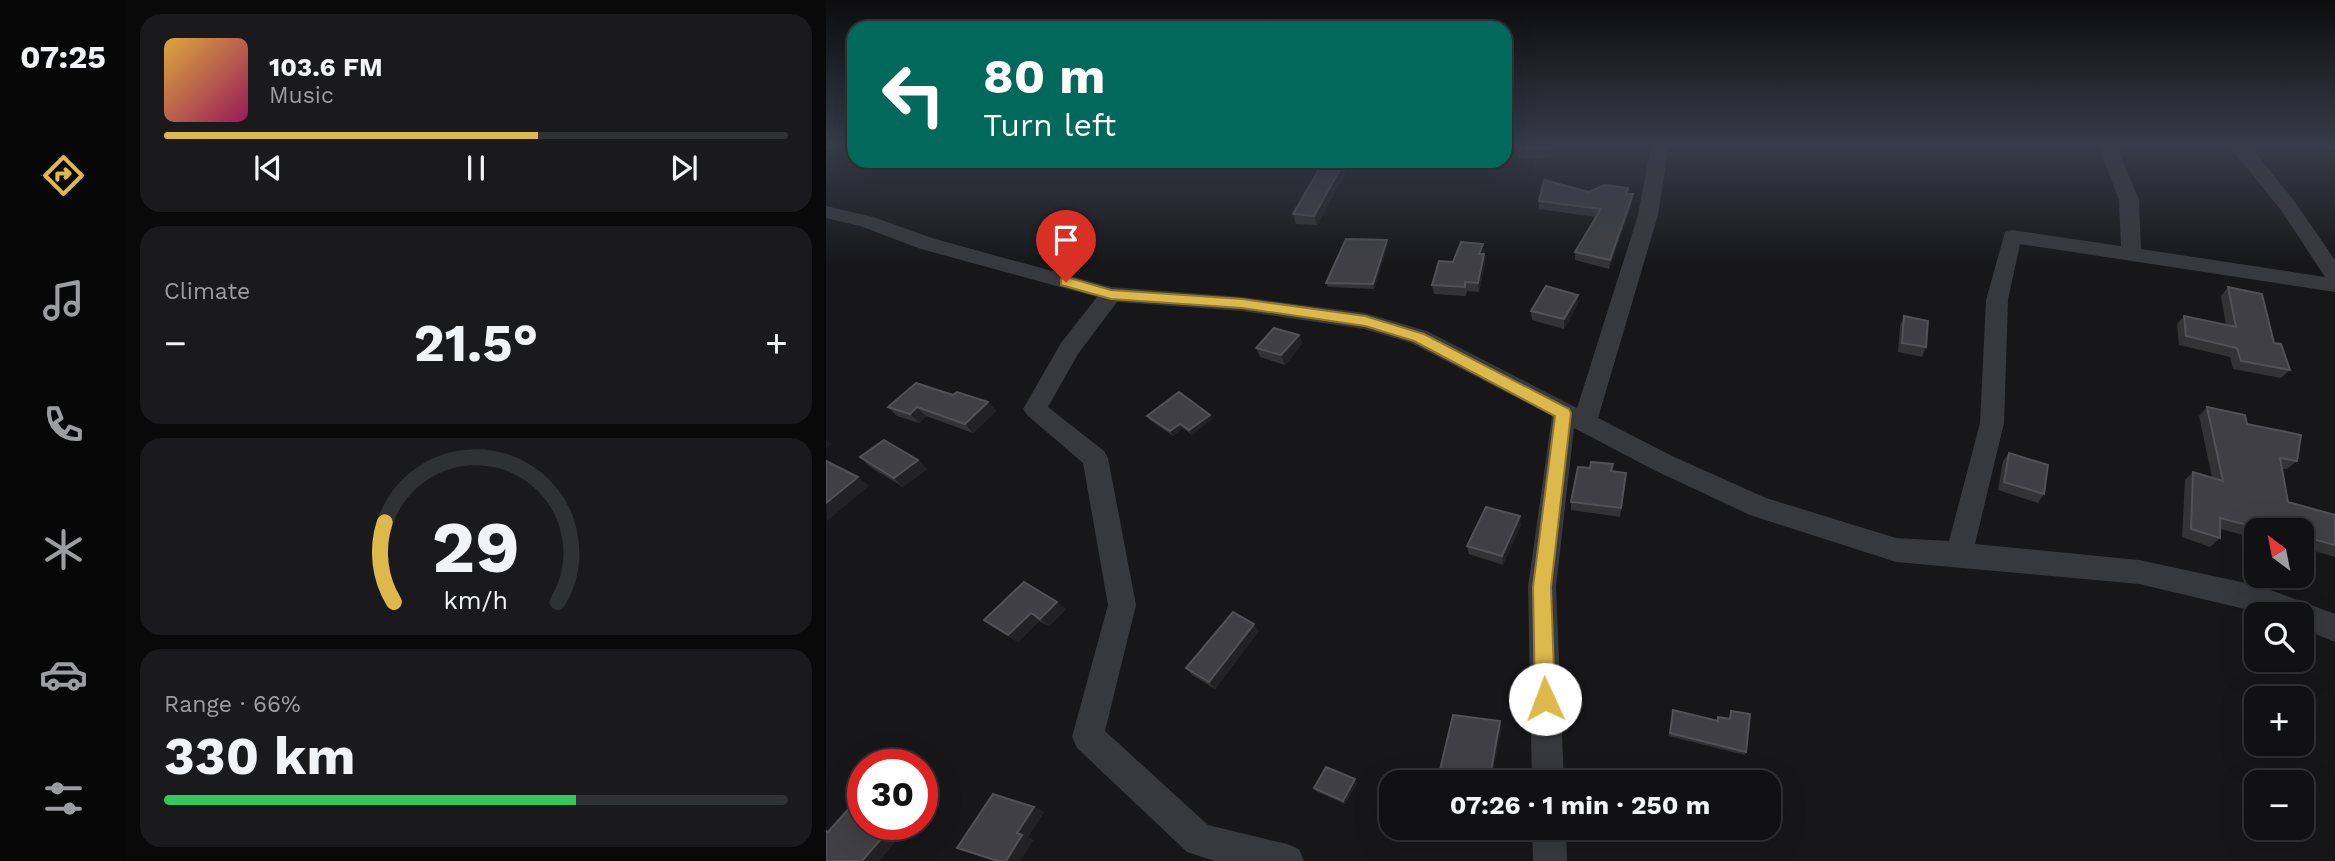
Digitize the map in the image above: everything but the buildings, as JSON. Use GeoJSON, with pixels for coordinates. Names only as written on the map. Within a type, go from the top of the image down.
{"type":"FeatureCollection","features":[{"type":"Feature","properties":{"kind":"street"},"geometry":{"type":"LineString","coordinates":[[1548,770],[1542,587],[1574,417],[1648,215],[1653,185]]}},
{"type":"Feature","properties":{"kind":"street"},"geometry":{"type":"LineString","coordinates":[[2123,185],[2129,200],[2132,255]]}},
{"type":"Feature","properties":{"kind":"street"},"geometry":{"type":"LineString","coordinates":[[2272,185],[2335,275]]}},
{"type":"Feature","properties":{"kind":"street"},"geometry":{"type":"LineString","coordinates":[[826,212],[866,221],[928,244],[1111,294],[1242,304],[1365,321],[1419,337],[1664,463],[1759,507],[1896,550],[2139,572],[2268,602]]}},
{"type":"Feature","properties":{"kind":"street"},"geometry":{"type":"LineString","coordinates":[[1959,554],[1992,424],[1997,300],[2012,236],[2335,285]]}},
{"type":"Feature","properties":{"kind":"street"},"geometry":{"type":"LineString","coordinates":[[1111,294],[1069,349],[1035,409],[1095,458],[1122,605],[1088,737],[1199,840],[1287,861]]}},
{"type":"Feature","properties":{"kind":"street"},"geometry":{"type":"LineString","coordinates":[[2314,620],[2335,628]]}},
{"type":"Feature","properties":{"kind":"street"},"geometry":{"type":"LineString","coordinates":[[1549,840],[1550,861]]}},
{"type":"Feature","properties":{"kind":"route"},"geometry":{"type":"LineString","coordinates":[[1066,282],[1111,294],[1242,304],[1365,321],[1419,337],[1564,413],[1542,587],[1545,699]]}}]}
